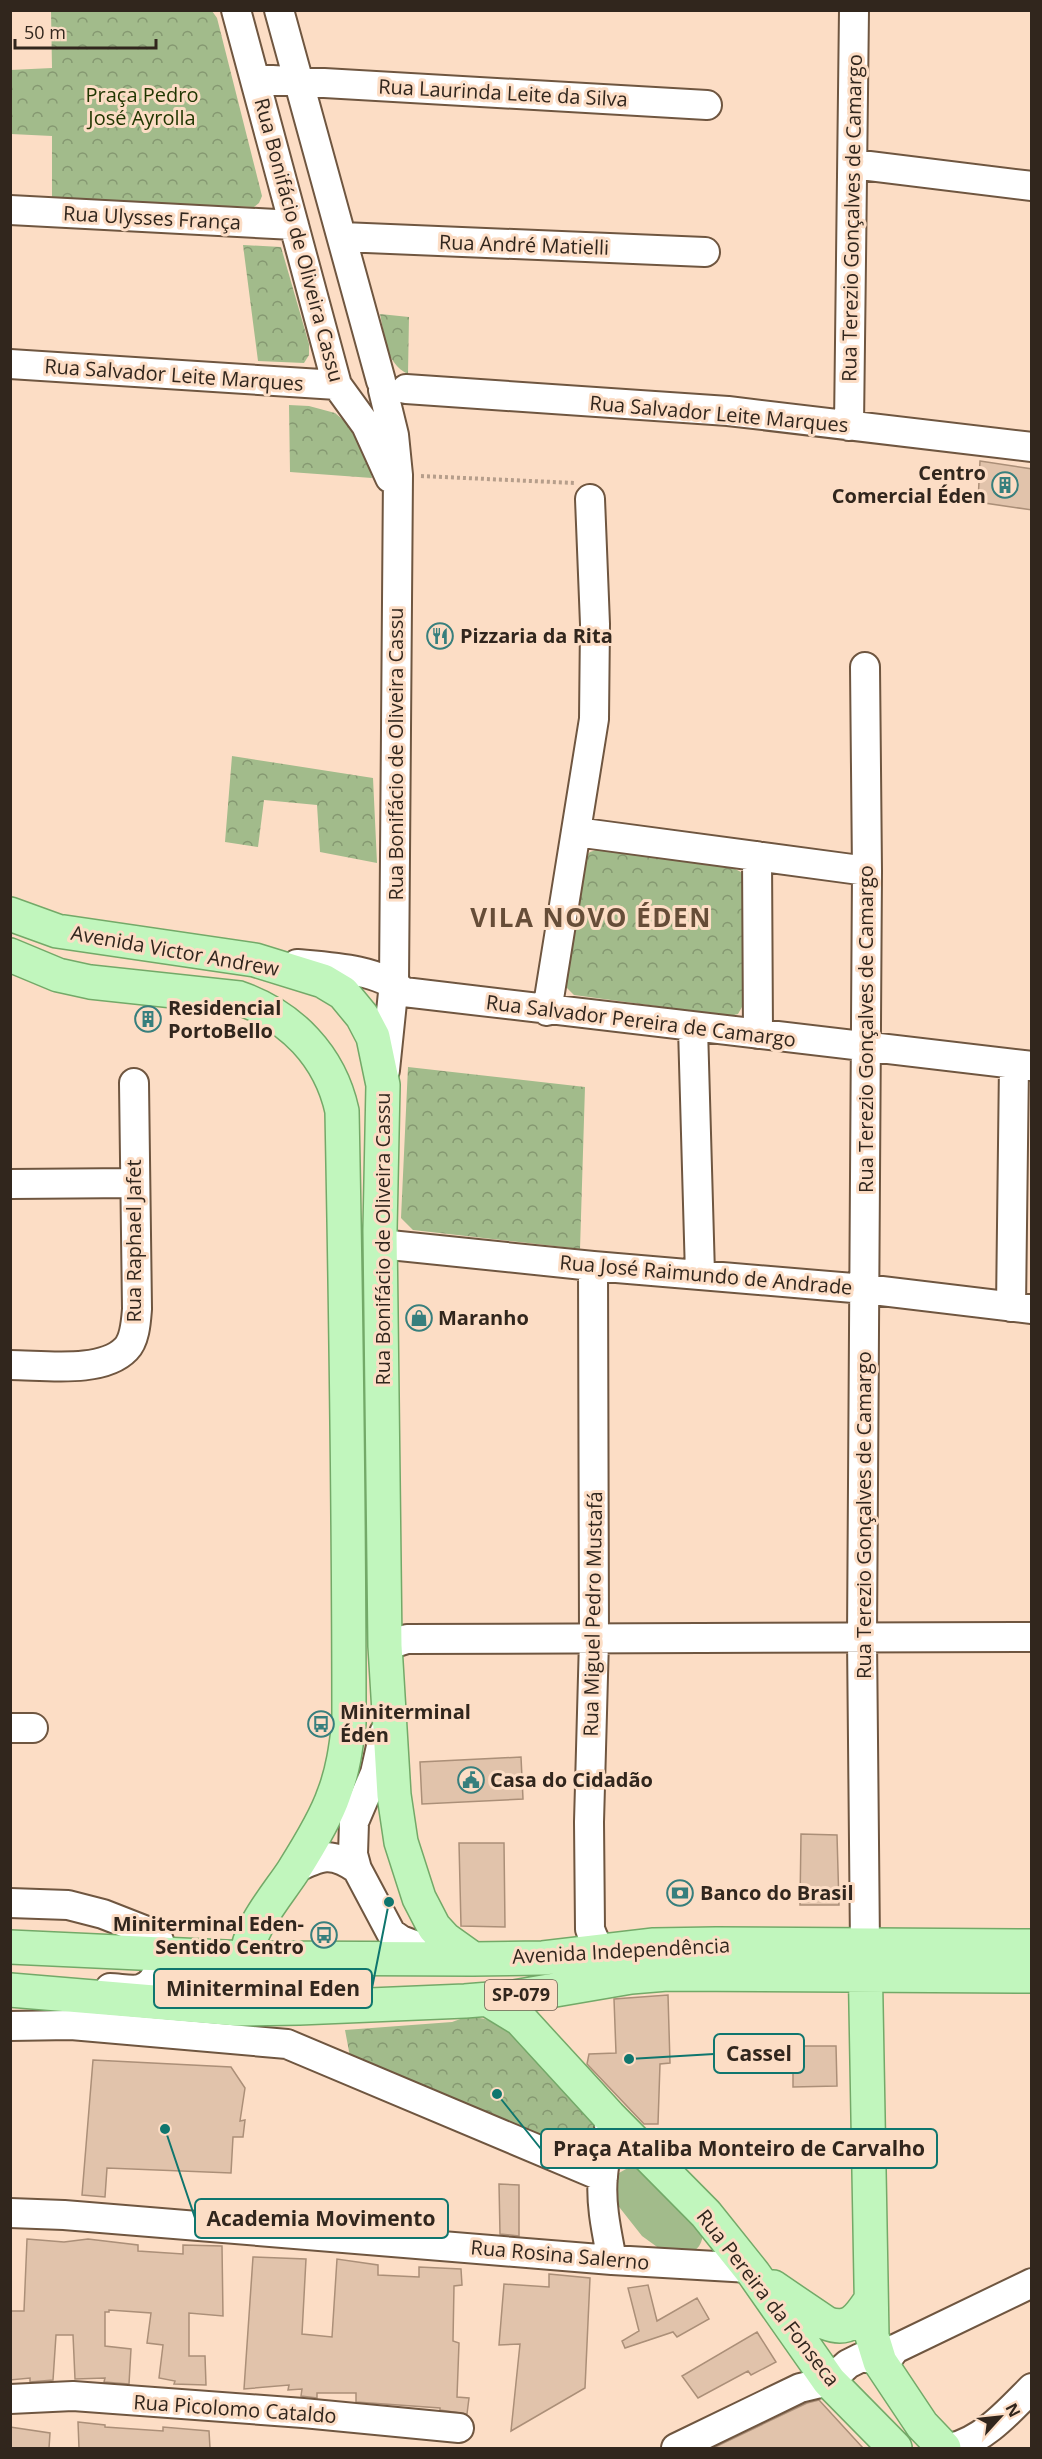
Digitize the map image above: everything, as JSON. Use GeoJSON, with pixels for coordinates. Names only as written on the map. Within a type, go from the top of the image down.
{"type":"FeatureCollection","features":[{"type":"Feature","properties":{"kind":"main road","name":"Avenida Victor Andrew"},"geometry":{"type":"LineString","coordinates":[[10,914],[57,931],[255,960],[323,981],[343,993],[362,1016],[373,1037],[383,1085]]}},
{"type":"Feature","properties":{"kind":"main road"},"geometry":{"type":"LineString","coordinates":[[125,988],[134,972],[146,963],[194,962],[207,954]]}},
{"type":"Feature","properties":{"kind":"main road","name":"Avenida Victor Andrew"},"geometry":{"type":"LineString","coordinates":[[10,955],[58,975],[90,982],[125,988],[239,998],[275,1013],[308,1042]]}},
{"type":"Feature","properties":{"kind":"main road","name":"Rua Bonifácio de Oliveira Cassu"},"geometry":{"type":"LineString","coordinates":[[247,1958],[253,1934],[294,1869],[334,1796],[345,1756],[349,1723],[349,1495],[342,1111],[335,1086],[323,1062],[308,1042]]}},
{"type":"Feature","properties":{"kind":"main road","name":"Rua Bonifácio de Oliveira Cassu"},"geometry":{"type":"LineString","coordinates":[[383,1085],[380,1244],[385,1646],[394,1795],[401,1842],[419,1898],[434,1927],[445,1939],[473,1959]]}},
{"type":"Feature","properties":{"kind":"main road"},"geometry":{"type":"LineString","coordinates":[[343,1132],[351,1154],[358,1213],[368,1233],[380,1244]]}},
{"type":"Feature","properties":{"kind":"main road"},"geometry":{"type":"LineString","coordinates":[[349,1684],[361,1666],[385,1646]]}},
{"type":"Feature","properties":{"kind":"main road","name":"Avenida Independência"},"geometry":{"type":"LineString","coordinates":[[10,1947],[247,1958],[473,1959],[543,1958],[675,1945],[865,1960],[1031,1968]]}},
{"type":"Feature","properties":{"kind":"main road","name":"Avenida Independência"},"geometry":{"type":"LineString","coordinates":[[247,1958],[251,1975],[260,1991],[275,2001],[299,2008]]}},
{"type":"Feature","properties":{"kind":"main road","name":"Avenida Independência"},"geometry":{"type":"LineString","coordinates":[[23,1991],[237,2009],[299,2008],[487,1999],[631,1977],[865,1960]]}},
{"type":"Feature","properties":{"kind":"main road","name":"Rua Terezio Gonçalves de Camargo"},"geometry":{"type":"LineString","coordinates":[[865,1960],[871,2246],[870,2301],[872,2336],[883,2366]]}},
{"type":"Feature","properties":{"kind":"main road","name":"Rua Pereira da Fonseca"},"geometry":{"type":"LineString","coordinates":[[487,1999],[520,2019],[609,2116],[706,2214],[752,2271],[829,2381],[895,2448]]}},
{"type":"Feature","properties":{"kind":"main road"},"geometry":{"type":"LineString","coordinates":[[752,2271],[826,2323],[835,2326],[847,2326],[859,2319],[870,2301]]}},
{"type":"Feature","properties":{"kind":"main road"},"geometry":{"type":"LineString","coordinates":[[883,2366],[922,2425],[944,2448]]}},
{"type":"Feature","properties":{"kind":"street","name":"Rua Bonifácio de Oliveira Cassu"},"geometry":{"type":"LineString","coordinates":[[236,10],[294,225],[375,387],[394,435],[397,484],[394,983],[383,1085]]}},
{"type":"Feature","properties":{"kind":"street","name":"Rua Bonifácio de Oliveira Cassu"},"geometry":{"type":"LineString","coordinates":[[279,10],[342,237],[375,387],[366,425],[397,484]]}},
{"type":"Feature","properties":{"kind":"street","name":"Rua Terezio Gonçalves de Camargo"},"geometry":{"type":"LineString","coordinates":[[849,426],[854,10]]}},
{"type":"Feature","properties":{"kind":"street","name":"Rua Bonifácio de Oliveira Cassu"},"geometry":{"type":"LineString","coordinates":[[255,78],[300,81]]}},
{"type":"Feature","properties":{"kind":"street","name":"Rua Laurinda Leite da Silva"},"geometry":{"type":"LineString","coordinates":[[300,81],[707,105]]}},
{"type":"Feature","properties":{"kind":"street"},"geometry":{"type":"LineString","coordinates":[[853,164],[1032,186]]}},
{"type":"Feature","properties":{"kind":"street","name":"Rua Ulysses França"},"geometry":{"type":"LineString","coordinates":[[10,210],[294,225]]}},
{"type":"Feature","properties":{"kind":"street","name":"Rua André Matielli"},"geometry":{"type":"LineString","coordinates":[[342,237],[705,252]]}},
{"type":"Feature","properties":{"kind":"street","name":"Rua Salvador Leite Marques"},"geometry":{"type":"LineString","coordinates":[[10,364],[728,411],[1032,447]]}},
{"type":"Feature","properties":{"kind":"street"},"geometry":{"type":"LineString","coordinates":[[547,1011],[594,719],[595,624],[590,499]]}},
{"type":"Feature","properties":{"kind":"street","name":"Rua Terezio Gonçalves de Camargo"},"geometry":{"type":"LineString","coordinates":[[865,1960],[862,1638],[867,871],[866,667]]}},
{"type":"Feature","properties":{"kind":"street"},"geometry":{"type":"LineString","coordinates":[[576,832],[867,871]]}},
{"type":"Feature","properties":{"kind":"street"},"geometry":{"type":"LineString","coordinates":[[757,856],[758,1034]]}},
{"type":"Feature","properties":{"kind":"street","name":"Rua Salvador Pereira de Camargo"},"geometry":{"type":"LineString","coordinates":[[255,960],[345,970],[394,983],[404,992],[547,1011],[1023,1065]]}},
{"type":"Feature","properties":{"kind":"street"},"geometry":{"type":"LineString","coordinates":[[693,1028],[700,1275]]}},
{"type":"Feature","properties":{"kind":"street"},"geometry":{"type":"LineString","coordinates":[[1021,1308],[1023,1065]]}},
{"type":"Feature","properties":{"kind":"street","name":"Rua Raphael Jafet"},"geometry":{"type":"LineString","coordinates":[[10,1365],[92,1365],[110,1362],[128,1348],[135,1328],[137,1310],[134,1083]]}},
{"type":"Feature","properties":{"kind":"street"},"geometry":{"type":"LineString","coordinates":[[10,1184],[135,1183]]}},
{"type":"Feature","properties":{"kind":"street","name":"Rua José Raimundo de Andrade"},"geometry":{"type":"LineString","coordinates":[[380,1244],[593,1266],[865,1289],[1021,1308]]}},
{"type":"Feature","properties":{"kind":"street","name":"Rua Miguel Pedro Mustafá"},"geometry":{"type":"LineString","coordinates":[[593,1266],[594,1640],[589,1822],[590,1929],[597,1944],[602,1950],[609,1952]]}},
{"type":"Feature","properties":{"kind":"street"},"geometry":{"type":"LineString","coordinates":[[385,1646],[407,1639],[1032,1637]]}},
{"type":"Feature","properties":{"kind":"street"},"geometry":{"type":"LineString","coordinates":[[388,1704],[383,1742],[375,1773],[354,1822],[352,1854],[384,1923],[396,1936],[422,1948],[473,1959]]}},
{"type":"Feature","properties":{"kind":"street"},"geometry":{"type":"LineString","coordinates":[[294,1869],[318,1858],[333,1857],[344,1860],[357,1869]]}},
{"type":"Feature","properties":{"kind":"street"},"geometry":{"type":"LineString","coordinates":[[10,1903],[68,1905],[103,1914],[154,1935],[158,1938],[162,1954]]}},
{"type":"Feature","properties":{"kind":"street","name":"Avenida Independência"},"geometry":{"type":"LineString","coordinates":[[23,1991],[63,1983],[141,1989],[155,1976],[162,1954]]}},
{"type":"Feature","properties":{"kind":"street"},"geometry":{"type":"LineString","coordinates":[[10,2026],[71,2025],[287,2044],[603,2177]]}},
{"type":"Feature","properties":{"kind":"street"},"geometry":{"type":"LineString","coordinates":[[609,2116],[610,2137],[603,2177],[612,2260]]}},
{"type":"Feature","properties":{"kind":"street","name":"Rua Rosina Salerno"},"geometry":{"type":"LineString","coordinates":[[10,2213],[752,2271]]}},
{"type":"Feature","properties":{"kind":"street"},"geometry":{"type":"LineString","coordinates":[[676,2448],[800,2388],[829,2381],[848,2364],[860,2358],[869,2358],[883,2366],[895,2349],[1032,2283]]}},
{"type":"Feature","properties":{"kind":"street"},"geometry":{"type":"LineString","coordinates":[[951,2448],[967,2443],[989,2429],[1032,2388]]}},
{"type":"Feature","properties":{"kind":"street","name":"Rua Picolomo Cataldo"},"geometry":{"type":"LineString","coordinates":[[10,2399],[73,2396],[303,2413],[459,2428]]}},
{"type":"Feature","properties":{"kind":"path"},"geometry":{"type":"LineString","coordinates":[[397,484],[576,483],[590,499]]}},
{"type":"Feature","properties":{"kind":"green space","name":"Praça Pedro José Ayrolla"},"geometry":{"type":"Polygon","coordinates":[[[51,11],[212,11],[217,18],[262,196],[259,203],[254,207],[52,200],[52,136],[11,134],[10,70],[52,68],[51,11]]]}},
{"type":"Feature","properties":{"kind":"green space"},"geometry":{"type":"Polygon","coordinates":[[[243,245],[281,247],[309,344],[309,355],[304,363],[258,361],[243,245]]]}},
{"type":"Feature","properties":{"kind":"green space"},"geometry":{"type":"Polygon","coordinates":[[[380,314],[409,317],[408,374],[400,369],[390,356],[380,314]]]}},
{"type":"Feature","properties":{"kind":"green space"},"geometry":{"type":"Polygon","coordinates":[[[289,405],[309,406],[335,413],[354,429],[366,444],[372,478],[290,472],[289,405]]]}},
{"type":"Feature","properties":{"kind":"green space"},"geometry":{"type":"Polygon","coordinates":[[[232,756],[373,778],[377,863],[320,852],[317,805],[264,800],[258,847],[225,842],[232,756]]]}},
{"type":"Feature","properties":{"kind":"green space"},"geometry":{"type":"Polygon","coordinates":[[[596,850],[731,867],[741,872],[746,885],[742,1007],[738,1014],[730,1016],[574,995],[567,988],[565,979],[586,856],[596,850]]]}},
{"type":"Feature","properties":{"kind":"green space"},"geometry":{"type":"Polygon","coordinates":[[[408,1067],[585,1087],[580,1249],[413,1230],[401,1218],[408,1067]]]}},
{"type":"Feature","properties":{"kind":"green space"},"geometry":{"type":"Polygon","coordinates":[[[466,2017],[489,2020],[509,2032],[597,2127],[595,2140],[589,2150],[580,2155],[351,2062],[345,2030],[452,2022],[466,2017]]]}},
{"type":"Feature","properties":{"kind":"green space"},"geometry":{"type":"Polygon","coordinates":[[[633,2165],[641,2165],[703,2232],[700,2244],[693,2251],[671,2257],[642,2236],[616,2203],[615,2179],[619,2173],[633,2165]]]}},
{"type":"Feature","properties":{"kind":"building","name":"Centro Comercial Éden"},"geometry":{"type":"Polygon","coordinates":[[[980,461],[1032,469],[1032,510],[978,502],[980,461]]]}},
{"type":"Feature","properties":{"kind":"building","name":"Casa do Cidadão"},"geometry":{"type":"Polygon","coordinates":[[[521,1757],[523,1799],[422,1804],[420,1762],[521,1757]]]}},
{"type":"Feature","properties":{"kind":"building"},"geometry":{"type":"Polygon","coordinates":[[[801,1834],[837,1835],[839,1905],[800,1905],[801,1834]]]}},
{"type":"Feature","properties":{"kind":"building"},"geometry":{"type":"Polygon","coordinates":[[[459,1843],[504,1843],[505,1927],[461,1926],[459,1843]]]}},
{"type":"Feature","properties":{"kind":"building"},"geometry":{"type":"Polygon","coordinates":[[[668,1995],[670,2063],[660,2064],[658,2124],[644,2124],[587,2064],[589,2054],[616,2053],[614,1999],[668,1995]]]}},
{"type":"Feature","properties":{"kind":"building"},"geometry":{"type":"Polygon","coordinates":[[[793,2046],[836,2046],[837,2086],[793,2087],[793,2046]]]}},
{"type":"Feature","properties":{"kind":"building"},"geometry":{"type":"Polygon","coordinates":[[[93,2060],[231,2067],[245,2088],[240,2121],[245,2120],[243,2137],[233,2137],[231,2173],[107,2168],[105,2197],[82,2195],[93,2060]]]}},
{"type":"Feature","properties":{"kind":"building"},"geometry":{"type":"Polygon","coordinates":[[[499,2184],[519,2185],[519,2236],[500,2234],[499,2184]]]}},
{"type":"Feature","properties":{"kind":"building"},"geometry":{"type":"Polygon","coordinates":[[[27,2239],[64,2242],[88,2239],[138,2245],[138,2251],[183,2254],[183,2245],[222,2246],[223,2316],[189,2313],[189,2356],[205,2356],[206,2385],[174,2384],[175,2381],[159,2378],[163,2345],[147,2343],[151,2313],[109,2310],[105,2312],[105,2346],[131,2349],[129,2384],[104,2382],[105,2378],[75,2379],[73,2335],[56,2335],[53,2380],[30,2382],[30,2378],[10,2380],[10,2311],[24,2311],[27,2239]]]}},
{"type":"Feature","properties":{"kind":"building"},"geometry":{"type":"Polygon","coordinates":[[[253,2257],[306,2259],[302,2334],[332,2337],[337,2259],[378,2265],[378,2275],[419,2277],[419,2267],[461,2269],[462,2285],[454,2286],[453,2341],[459,2343],[457,2397],[469,2398],[467,2414],[440,2410],[440,2408],[356,2402],[356,2393],[317,2393],[317,2398],[301,2396],[302,2389],[288,2390],[289,2385],[244,2389],[253,2257]]]}},
{"type":"Feature","properties":{"kind":"building"},"geometry":{"type":"Polygon","coordinates":[[[549,2274],[590,2278],[585,2388],[511,2431],[520,2344],[499,2345],[504,2284],[549,2287],[549,2274]]]}},
{"type":"Feature","properties":{"kind":"building"},"geometry":{"type":"Polygon","coordinates":[[[648,2285],[657,2321],[697,2298],[709,2319],[677,2337],[673,2332],[625,2348],[622,2341],[639,2331],[628,2288],[648,2285]]]}},
{"type":"Feature","properties":{"kind":"building"},"geometry":{"type":"Polygon","coordinates":[[[757,2332],[776,2362],[751,2375],[748,2371],[698,2398],[682,2376],[757,2332]]]}},
{"type":"Feature","properties":{"kind":"building"},"geometry":{"type":"Polygon","coordinates":[[[819,2400],[863,2448],[713,2448],[807,2403],[819,2400]]]}},
{"type":"Feature","properties":{"kind":"building"},"geometry":{"type":"Polygon","coordinates":[[[78,2422],[105,2425],[105,2427],[163,2431],[163,2427],[209,2431],[210,2448],[79,2448],[78,2422]]]}},
{"type":"Feature","properties":{"kind":"building"},"geometry":{"type":"Polygon","coordinates":[[[10,2427],[50,2433],[49,2448],[10,2448],[10,2427]]]}},
{"type":"Feature","properties":{"kind":"place","name":"Centro Comercial Éden"},"geometry":{"type":"Point","coordinates":[1005,485]}},
{"type":"Feature","properties":{"kind":"place","name":"Pizzaria da Rita"},"geometry":{"type":"Point","coordinates":[440,636]}},
{"type":"Feature","properties":{"kind":"place","name":"Residencial PortoBello"},"geometry":{"type":"Point","coordinates":[148,1019]}},
{"type":"Feature","properties":{"kind":"place","name":"Maranho"},"geometry":{"type":"Point","coordinates":[419,1318]}},
{"type":"Feature","properties":{"kind":"place","name":"Miniterminal Éden"},"geometry":{"type":"Point","coordinates":[321,1724]}},
{"type":"Feature","properties":{"kind":"place","name":"Casa do Cidadão"},"geometry":{"type":"Point","coordinates":[471,1780]}},
{"type":"Feature","properties":{"kind":"place","name":"Banco do Brasil"},"geometry":{"type":"Point","coordinates":[680,1893]}},
{"type":"Feature","properties":{"kind":"place","name":"Miniterminal Eden"},"geometry":{"type":"Point","coordinates":[389,1902]}},
{"type":"Feature","properties":{"kind":"place","name":"Miniterminal Eden- Sentido Centro"},"geometry":{"type":"Point","coordinates":[324,1935]}},
{"type":"Feature","properties":{"kind":"place","name":"Cassel"},"geometry":{"type":"Point","coordinates":[629,2059]}},
{"type":"Feature","properties":{"kind":"place","name":"Praça Ataliba Monteiro de Carvalho"},"geometry":{"type":"Point","coordinates":[497,2094]}},
{"type":"Feature","properties":{"kind":"place","name":"Academia Movimento"},"geometry":{"type":"Point","coordinates":[165,2129]}},
{"type":"Feature","properties":{"kind":"district","name":"VILA NOVO ÉDEN"},"geometry":{"type":"Point","coordinates":[591,918]}}]}
